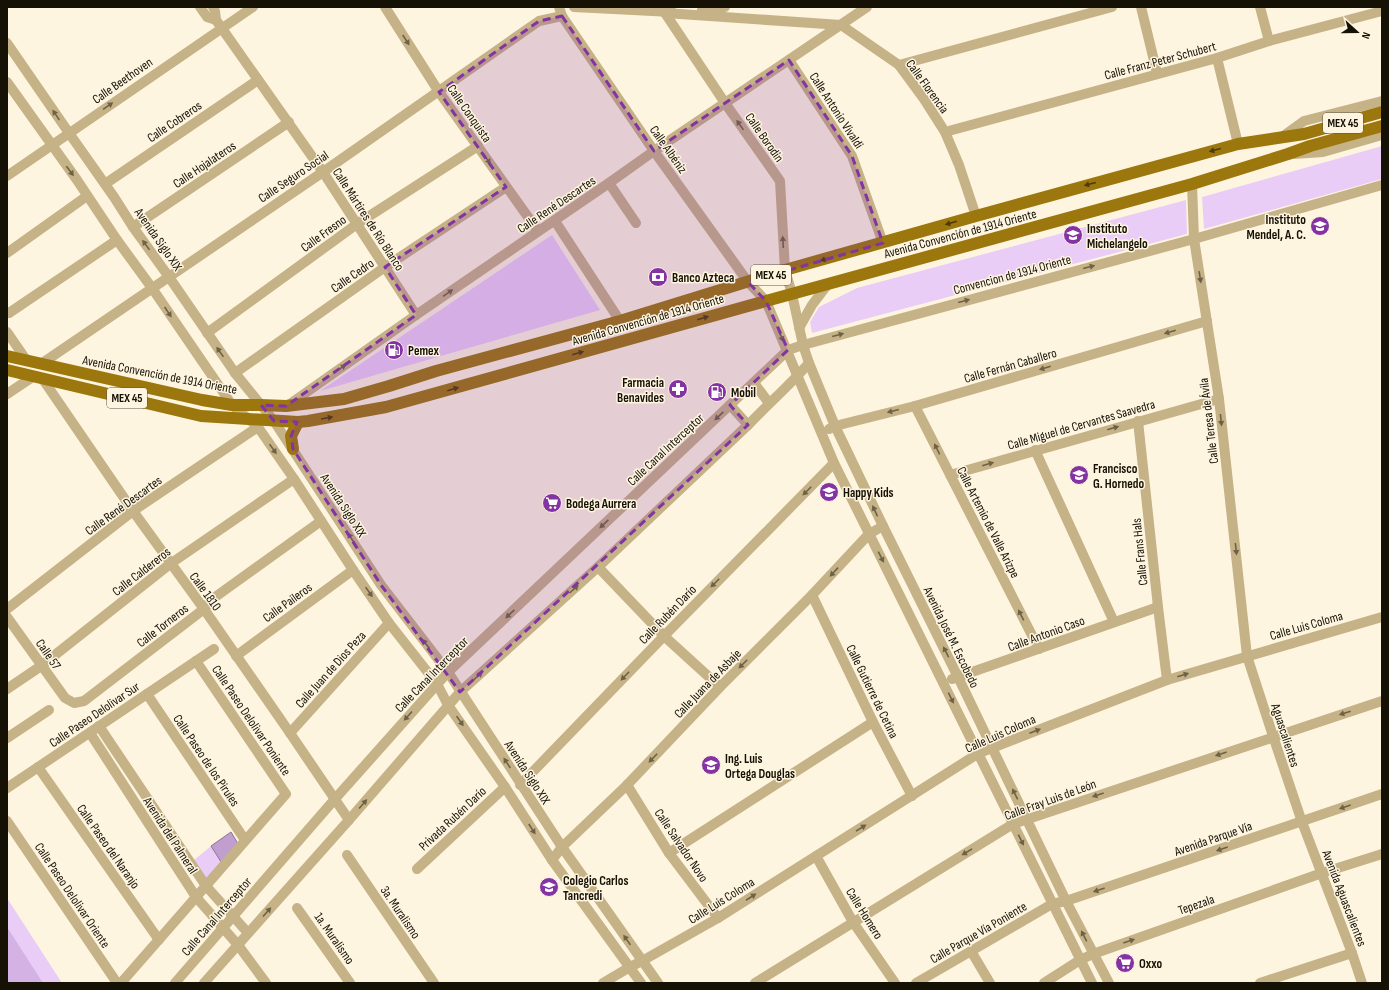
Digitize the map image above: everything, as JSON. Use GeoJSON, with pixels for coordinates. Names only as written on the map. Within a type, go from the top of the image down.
{"type":"FeatureCollection","features":[{"type":"Feature","properties":{"kind":"main road","name":"Avenida Convención de 1914 Oriente"},"geometry":{"type":"LineString","coordinates":[[7,356],[202,400],[232,405],[261,404],[286,406],[344,399],[436,371],[620,321],[785,270],[976,216],[1238,144],[1304,134],[1382,112]]}},
{"type":"Feature","properties":{"kind":"main road","name":"Avenida Convención de 1914 Oriente"},"geometry":{"type":"LineString","coordinates":[[7,370],[201,416],[253,423],[274,421],[308,421],[386,407],[1192,184],[1310,146],[1382,126]]}},
{"type":"Feature","properties":{"kind":"main road"},"geometry":{"type":"LineString","coordinates":[[292,449],[291,436],[298,422]]}},
{"type":"Feature","properties":{"kind":"street","name":"Calle Mártires de Río Blanco"},"geometry":{"type":"LineString","coordinates":[[200,7],[207,17],[219,24]]}},
{"type":"Feature","properties":{"kind":"street","name":"Calle Mártires de Río Blanco"},"geometry":{"type":"LineString","coordinates":[[213,7],[219,24],[323,172],[416,315]]}},
{"type":"Feature","properties":{"kind":"street","name":"Calle Beethoven"},"geometry":{"type":"LineString","coordinates":[[7,176],[69,134],[219,24],[253,7]]}},
{"type":"Feature","properties":{"kind":"street","name":"Calle Conquista"},"geometry":{"type":"LineString","coordinates":[[385,7],[439,92],[538,231]]}},
{"type":"Feature","properties":{"kind":"street"},"geometry":{"type":"LineString","coordinates":[[574,7],[841,25]]}},
{"type":"Feature","properties":{"kind":"street"},"geometry":{"type":"LineString","coordinates":[[665,13],[725,7]]}},
{"type":"Feature","properties":{"kind":"street","name":"Calle René Descartes"},"geometry":{"type":"LineString","coordinates":[[286,406],[654,151],[867,7]]}},
{"type":"Feature","properties":{"kind":"street"},"geometry":{"type":"LineString","coordinates":[[899,65],[1112,7]]}},
{"type":"Feature","properties":{"kind":"street"},"geometry":{"type":"LineString","coordinates":[[1141,7],[1157,74]]}},
{"type":"Feature","properties":{"kind":"street"},"geometry":{"type":"LineString","coordinates":[[1260,7],[1269,41]]}},
{"type":"Feature","properties":{"kind":"street","name":"Calle Seguro Social"},"geometry":{"type":"LineString","coordinates":[[41,364],[323,172],[539,21],[561,11]]}},
{"type":"Feature","properties":{"kind":"street","name":"Calle Albéniz"},"geometry":{"type":"LineString","coordinates":[[561,11],[654,151],[748,282],[766,301]]}},
{"type":"Feature","properties":{"kind":"street","name":"Calle Franz Peter Schubert"},"geometry":{"type":"LineString","coordinates":[[945,132],[1217,58],[1269,41],[1382,12]]}},
{"type":"Feature","properties":{"kind":"street","name":"Calle Borodín"},"geometry":{"type":"LineString","coordinates":[[665,13],[725,104],[780,181],[785,270],[792,294]]}},
{"type":"Feature","properties":{"kind":"street","name":"Calle Florencia"},"geometry":{"type":"LineString","coordinates":[[841,25],[899,65],[924,99],[945,132],[959,165],[976,216]]}},
{"type":"Feature","properties":{"kind":"street","name":"Avenida Siglo XIX"},"geometry":{"type":"LineString","coordinates":[[7,42],[235,373],[274,421],[381,585],[448,672],[562,847],[658,983]]}},
{"type":"Feature","properties":{"kind":"street"},"geometry":{"type":"LineString","coordinates":[[1217,58],[1238,144]]}},
{"type":"Feature","properties":{"kind":"street","name":"Calle Antonio Vivaldi"},"geometry":{"type":"LineString","coordinates":[[789,60],[852,156],[883,243]]}},
{"type":"Feature","properties":{"kind":"street","name":"Calle Cobreros"},"geometry":{"type":"LineString","coordinates":[[105,184],[258,80]]}},
{"type":"Feature","properties":{"kind":"street"},"geometry":{"type":"LineString","coordinates":[[7,82],[77,180],[232,405],[253,423],[294,479],[353,570],[390,623],[437,684],[448,705],[505,787],[552,860],[641,983]]}},
{"type":"Feature","properties":{"kind":"street","name":"Avenida Convención de 1914 Oriente"},"geometry":{"type":"LineString","coordinates":[[1281,137],[1304,121],[1382,101]]}},
{"type":"Feature","properties":{"kind":"street","name":"Calle Hojalateros"},"geometry":{"type":"LineString","coordinates":[[133,227],[289,122]]}},
{"type":"Feature","properties":{"kind":"street","name":"Avenida Convención de 1914 Oriente"},"geometry":{"type":"LineString","coordinates":[[1288,154],[1323,152],[1382,135]]}},
{"type":"Feature","properties":{"kind":"street","name":"Calle Fresno"},"geometry":{"type":"LineString","coordinates":[[207,333],[357,224],[478,146]]}},
{"type":"Feature","properties":{"kind":"street"},"geometry":{"type":"LineString","coordinates":[[609,183],[636,224]]}},
{"type":"Feature","properties":{"kind":"street","name":"Calle Teresa de Ávila"},"geometry":{"type":"LineString","coordinates":[[1192,184],[1194,239],[1219,398],[1247,656]]}},
{"type":"Feature","properties":{"kind":"street","name":"Convencion de 1914 Oriente"},"geometry":{"type":"LineString","coordinates":[[788,350],[1194,239],[1382,185]]}},
{"type":"Feature","properties":{"kind":"street","name":"Calle Cedro"},"geometry":{"type":"LineString","coordinates":[[235,373],[385,267],[506,187]]}},
{"type":"Feature","properties":{"kind":"street"},"geometry":{"type":"LineString","coordinates":[[7,253],[87,196]]}},
{"type":"Feature","properties":{"kind":"street"},"geometry":{"type":"LineString","coordinates":[[555,221],[620,321]]}},
{"type":"Feature","properties":{"kind":"street"},"geometry":{"type":"LineString","coordinates":[[9,313],[117,240]]}},
{"type":"Feature","properties":{"kind":"street"},"geometry":{"type":"LineString","coordinates":[[799,328],[812,305],[828,284]]}},
{"type":"Feature","properties":{"kind":"street","name":"Avenida José M. Escobedo"},"geometry":{"type":"LineString","coordinates":[[792,294],[803,345],[835,426],[1066,901],[1109,983]]}},
{"type":"Feature","properties":{"kind":"street"},"geometry":{"type":"LineString","coordinates":[[766,301],[788,350],[834,463],[944,682],[1092,983]]}},
{"type":"Feature","properties":{"kind":"street","name":"Calle Fernán Caballero"},"geometry":{"type":"LineString","coordinates":[[821,434],[835,426],[915,406],[1207,321]]}},
{"type":"Feature","properties":{"kind":"street"},"geometry":{"type":"LineString","coordinates":[[7,332],[27,361]]}},
{"type":"Feature","properties":{"kind":"street","name":"Calle Canal Interceptor"},"geometry":{"type":"LineString","coordinates":[[175,983],[334,800],[448,672],[788,350]]}},
{"type":"Feature","properties":{"kind":"street"},"geometry":{"type":"LineString","coordinates":[[204,983],[349,820],[460,692],[598,567],[748,426],[809,363]]}},
{"type":"Feature","properties":{"kind":"street"},"geometry":{"type":"LineString","coordinates":[[7,394],[38,377]]}},
{"type":"Feature","properties":{"kind":"street","name":"Calle 1810"},"geometry":{"type":"LineString","coordinates":[[38,377],[170,564],[204,609],[349,820]]}},
{"type":"Feature","properties":{"kind":"street"},"geometry":{"type":"LineString","coordinates":[[754,383],[769,403]]}},
{"type":"Feature","properties":{"kind":"street","name":"Calle Miguel de Cervantes Saavedra"},"geometry":{"type":"LineString","coordinates":[[950,475],[1219,398]]}},
{"type":"Feature","properties":{"kind":"street"},"geometry":{"type":"LineString","coordinates":[[730,405],[748,426]]}},
{"type":"Feature","properties":{"kind":"street","name":"Calle Artemio de Valle Arizpe"},"geometry":{"type":"LineString","coordinates":[[915,406],[1039,649]]}},
{"type":"Feature","properties":{"kind":"street","name":"Calle Frans Hals"},"geometry":{"type":"LineString","coordinates":[[1138,422],[1167,680]]}},
{"type":"Feature","properties":{"kind":"street","name":"Calle René Descartes"},"geometry":{"type":"LineString","coordinates":[[7,609],[133,512],[253,423]]}},
{"type":"Feature","properties":{"kind":"street"},"geometry":{"type":"LineString","coordinates":[[1035,450],[1114,622]]}},
{"type":"Feature","properties":{"kind":"street","name":"Calle Rubén Darío"},"geometry":{"type":"LineString","coordinates":[[520,784],[834,463]]}},
{"type":"Feature","properties":{"kind":"street","name":"Calle Caldereros"},"geometry":{"type":"LineString","coordinates":[[7,689],[41,666],[170,564],[294,479]]}},
{"type":"Feature","properties":{"kind":"street","name":"Calle Torneros"},"geometry":{"type":"LineString","coordinates":[[74,703],[84,701],[204,609],[211,600],[321,520]]}},
{"type":"Feature","properties":{"kind":"street","name":"Calle Juana de Asbaje"},"geometry":{"type":"LineString","coordinates":[[552,860],[562,847],[627,785],[720,687],[812,595],[869,534],[883,526]]}},
{"type":"Feature","properties":{"kind":"street"},"geometry":{"type":"LineString","coordinates":[[598,567],[664,636],[720,687]]}},
{"type":"Feature","properties":{"kind":"street","name":"Calle Paileros"},"geometry":{"type":"LineString","coordinates":[[236,656],[353,570]]}},
{"type":"Feature","properties":{"kind":"street","name":"Calle Gutierre de Cetina"},"geometry":{"type":"LineString","coordinates":[[812,595],[873,722],[912,796]]}},
{"type":"Feature","properties":{"kind":"street","name":"Calle Antonio Caso"},"geometry":{"type":"LineString","coordinates":[[944,682],[1158,607]]}},
{"type":"Feature","properties":{"kind":"street","name":"Calle 57"},"geometry":{"type":"LineString","coordinates":[[7,617],[65,698],[74,703]]}},
{"type":"Feature","properties":{"kind":"street","name":"Calle Luis Coloma"},"geometry":{"type":"LineString","coordinates":[[603,983],[718,918],[979,753],[991,747],[1167,680],[1382,617]]}},
{"type":"Feature","properties":{"kind":"street","name":"Calle Juan de Dios Peza"},"geometry":{"type":"LineString","coordinates":[[290,733],[390,623]]}},
{"type":"Feature","properties":{"kind":"street","name":"Calle Paseo Delolivar Sur"},"geometry":{"type":"LineString","coordinates":[[7,788],[214,649]]}},
{"type":"Feature","properties":{"kind":"street","name":"Aguascalientes"},"geometry":{"type":"LineString","coordinates":[[1247,656],[1302,822]]}},
{"type":"Feature","properties":{"kind":"street","name":"Calle Paseo Delolivar Poniente"},"geometry":{"type":"LineString","coordinates":[[196,661],[286,794],[245,840]]}},
{"type":"Feature","properties":{"kind":"street","name":"Calle Paseo de los Pirules"},"geometry":{"type":"LineString","coordinates":[[147,694],[245,840]]}},
{"type":"Feature","properties":{"kind":"street","name":"Calle Fray Luis de León"},"geometry":{"type":"LineString","coordinates":[[755,983],[1013,824],[1273,736],[1382,701]]}},
{"type":"Feature","properties":{"kind":"street"},"geometry":{"type":"LineString","coordinates":[[7,738],[49,710]]}},
{"type":"Feature","properties":{"kind":"street"},"geometry":{"type":"LineString","coordinates":[[669,853],[873,722]]}},
{"type":"Feature","properties":{"kind":"street","name":"Avenida del Palmeral"},"geometry":{"type":"LineString","coordinates":[[100,726],[206,886],[248,933]]}},
{"type":"Feature","properties":{"kind":"street","name":"Avenida del Palmeral"},"geometry":{"type":"LineString","coordinates":[[90,733],[196,897],[238,945],[266,983]]}},
{"type":"Feature","properties":{"kind":"street","name":"Calle Paseo del Naranjo"},"geometry":{"type":"LineString","coordinates":[[38,767],[159,940]]}},
{"type":"Feature","properties":{"kind":"street","name":"Calle Salvador Novo"},"geometry":{"type":"LineString","coordinates":[[627,785],[669,853],[718,918]]}},
{"type":"Feature","properties":{"kind":"street","name":"Privada Rubén Darío"},"geometry":{"type":"LineString","coordinates":[[417,869],[505,787]]}},
{"type":"Feature","properties":{"kind":"street","name":"Avenida Parque Vía"},"geometry":{"type":"LineString","coordinates":[[1052,904],[1066,901],[1382,794]]}},
{"type":"Feature","properties":{"kind":"street","name":"Calle Paseo Delolivar Oriente"},"geometry":{"type":"LineString","coordinates":[[7,821],[117,983]]}},
{"type":"Feature","properties":{"kind":"street","name":"Avenida Aguascalientes"},"geometry":{"type":"LineString","coordinates":[[1302,822],[1362,983]]}},
{"type":"Feature","properties":{"kind":"street"},"geometry":{"type":"LineString","coordinates":[[121,983],[245,840]]}},
{"type":"Feature","properties":{"kind":"street"},"geometry":{"type":"LineString","coordinates":[[1322,873],[1382,854]]}},
{"type":"Feature","properties":{"kind":"street","name":"3a. Muralismo"},"geometry":{"type":"LineString","coordinates":[[347,855],[434,983]]}},
{"type":"Feature","properties":{"kind":"street","name":"Calle Homero"},"geometry":{"type":"LineString","coordinates":[[816,856],[853,922],[895,983]]}},
{"type":"Feature","properties":{"kind":"street","name":"Tepezala"},"geometry":{"type":"LineString","coordinates":[[1044,983],[1080,960],[1093,954],[1322,873]]}},
{"type":"Feature","properties":{"kind":"street","name":"Calle Parque Vía Poniente"},"geometry":{"type":"LineString","coordinates":[[916,983],[1052,904]]}},
{"type":"Feature","properties":{"kind":"street","name":"1a. Muralismo"},"geometry":{"type":"LineString","coordinates":[[297,908],[350,983]]}},
{"type":"Feature","properties":{"kind":"street"},"geometry":{"type":"LineString","coordinates":[[971,951],[990,983]]}},
{"type":"Feature","properties":{"kind":"street"},"geometry":{"type":"LineString","coordinates":[[1260,983],[1352,953]]}},
{"type":"Feature","properties":{"kind":"highlighted area"},"geometry":{"type":"Polygon","coordinates":[[[562,16],[654,151],[789,60],[852,156],[883,243],[748,282],[766,301],[788,350],[730,405],[748,425],[460,692],[381,585],[293,449],[291,436],[297,422],[274,421],[261,405],[286,406],[416,315],[385,267],[506,187],[439,92],[539,21],[562,16]]]}},
{"type":"Feature","properties":{"kind":"shaded area"},"geometry":{"type":"Polygon","coordinates":[[[1382,146],[1382,179],[1204,229],[1202,197],[1382,146]]]}},
{"type":"Feature","properties":{"kind":"shaded area"},"geometry":{"type":"Polygon","coordinates":[[[1186,200],[1187,234],[812,333],[810,322],[819,307],[857,288],[1186,200]]]}},
{"type":"Feature","properties":{"kind":"shaded area"},"geometry":{"type":"Polygon","coordinates":[[[552,235],[600,310],[320,391],[552,235]]]}},
{"type":"Feature","properties":{"kind":"shaded area"},"geometry":{"type":"Polygon","coordinates":[[[231,832],[240,847],[223,865],[211,846],[231,832]]]}},
{"type":"Feature","properties":{"kind":"shaded area"},"geometry":{"type":"Polygon","coordinates":[[[211,846],[223,865],[207,884],[193,861],[211,846]]]}},
{"type":"Feature","properties":{"kind":"shaded area"},"geometry":{"type":"Polygon","coordinates":[[[7,898],[62,983],[7,983],[7,898]]]}},
{"type":"Feature","properties":{"kind":"shaded area"},"geometry":{"type":"Polygon","coordinates":[[[7,927],[43,983],[7,983],[7,927]]]}},
{"type":"Feature","properties":{"kind":"place","name":"Instituto Mendel, A. C."},"geometry":{"type":"Point","coordinates":[1320,226]}},
{"type":"Feature","properties":{"kind":"place","name":"Instituto Michelangelo"},"geometry":{"type":"Point","coordinates":[1073,235]}},
{"type":"Feature","properties":{"kind":"place","name":"Banco Azteca"},"geometry":{"type":"Point","coordinates":[658,277]}},
{"type":"Feature","properties":{"kind":"place","name":"Pemex"},"geometry":{"type":"Point","coordinates":[394,350]}},
{"type":"Feature","properties":{"kind":"place","name":"Farmacia Benavides"},"geometry":{"type":"Point","coordinates":[678,389]}},
{"type":"Feature","properties":{"kind":"place","name":"Mobil"},"geometry":{"type":"Point","coordinates":[717,392]}},
{"type":"Feature","properties":{"kind":"place","name":"Francisco G. Hornedo"},"geometry":{"type":"Point","coordinates":[1079,475]}},
{"type":"Feature","properties":{"kind":"place","name":"Happy Kids"},"geometry":{"type":"Point","coordinates":[829,492]}},
{"type":"Feature","properties":{"kind":"place","name":"Bodega Aurrera"},"geometry":{"type":"Point","coordinates":[552,503]}},
{"type":"Feature","properties":{"kind":"place","name":"Ing. Luis Ortega Douglas"},"geometry":{"type":"Point","coordinates":[711,765]}},
{"type":"Feature","properties":{"kind":"place","name":"Colegio Carlos Tancredi"},"geometry":{"type":"Point","coordinates":[549,887]}},
{"type":"Feature","properties":{"kind":"place","name":"Oxxo"},"geometry":{"type":"Point","coordinates":[1125,963]}}]}
